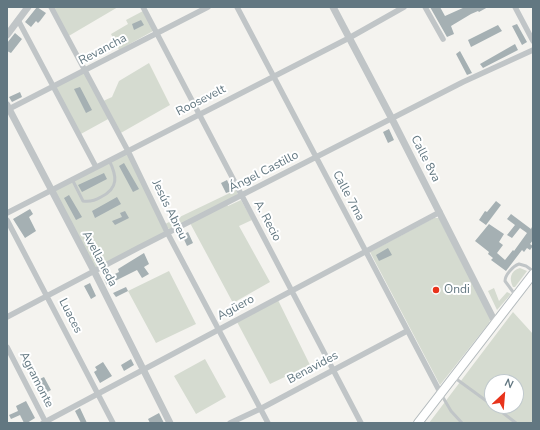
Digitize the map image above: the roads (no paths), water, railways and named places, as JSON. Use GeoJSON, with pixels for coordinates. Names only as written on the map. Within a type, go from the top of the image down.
{"type":"FeatureCollection","features":[{"type":"Feature","properties":{"kind":"main road"},"geometry":{"type":"LineString","coordinates":[[418,423],[533,272]]}},
{"type":"Feature","properties":{"kind":"street"},"geometry":{"type":"LineString","coordinates":[[7,35],[28,7]]}},
{"type":"Feature","properties":{"kind":"street","name":"Jesús Abreu"},"geometry":{"type":"LineString","coordinates":[[52,7],[128,151],[168,234],[268,423]]}},
{"type":"Feature","properties":{"kind":"street","name":"A. Recio"},"geometry":{"type":"LineString","coordinates":[[143,7],[361,423]]}},
{"type":"Feature","properties":{"kind":"street","name":"Revancha"},"geometry":{"type":"LineString","coordinates":[[8,108],[54,87],[208,7]]}},
{"type":"Feature","properties":{"kind":"street","name":"Calle 7ma"},"geometry":{"type":"LineString","coordinates":[[237,7],[315,158],[441,394]]}},
{"type":"Feature","properties":{"kind":"street","name":"Calle 8va"},"geometry":{"type":"LineString","coordinates":[[333,7],[440,212],[495,322]]}},
{"type":"Feature","properties":{"kind":"street","name":"Roosevelt"},"geometry":{"type":"LineString","coordinates":[[7,213],[349,38],[404,7]]}},
{"type":"Feature","properties":{"kind":"street"},"geometry":{"type":"LineString","coordinates":[[425,7],[443,39]]}},
{"type":"Feature","properties":{"kind":"street"},"geometry":{"type":"LineString","coordinates":[[515,7],[533,41]]}},
{"type":"Feature","properties":{"kind":"street"},"geometry":{"type":"LineString","coordinates":[[18,20],[96,167]]}},
{"type":"Feature","properties":{"kind":"street","name":"Ángel Castillo"},"geometry":{"type":"LineString","coordinates":[[7,317],[464,82],[533,50]]}},
{"type":"Feature","properties":{"kind":"street","name":"Avellaneda"},"geometry":{"type":"LineString","coordinates":[[8,108],[94,272],[170,423]]}},
{"type":"Feature","properties":{"kind":"street","name":"Agüero"},"geometry":{"type":"LineString","coordinates":[[45,423],[440,212]]}},
{"type":"Feature","properties":{"kind":"street","name":"Luaces"},"geometry":{"type":"LineString","coordinates":[[7,220],[113,423]]}},
{"type":"Feature","properties":{"kind":"street","name":"Benavides"},"geometry":{"type":"LineString","coordinates":[[230,423],[260,409],[407,331]]}},
{"type":"Feature","properties":{"kind":"street","name":"Agramonte"},"geometry":{"type":"LineString","coordinates":[[7,348],[45,423]]}},
{"type":"Feature","properties":{"kind":"lane"},"geometry":{"type":"LineString","coordinates":[[72,179],[83,201],[87,202],[107,195],[113,189],[116,178],[109,160]]}},
{"type":"Feature","properties":{"kind":"lane"},"geometry":{"type":"LineString","coordinates":[[516,296],[505,281],[506,276],[514,266],[519,264],[526,266],[533,272]]}},
{"type":"Feature","properties":{"kind":"lane"},"geometry":{"type":"LineString","coordinates":[[453,377],[484,399]]}},
{"type":"Feature","properties":{"kind":"lane"},"geometry":{"type":"LineString","coordinates":[[441,394],[451,411],[462,423]]}},
{"type":"Feature","properties":{"kind":"lane"},"geometry":{"type":"LineString","coordinates":[[504,414],[516,423]]}},
{"type":"Feature","properties":{"kind":"place","name":"Ondi"},"geometry":{"type":"Point","coordinates":[436,290]}}]}
